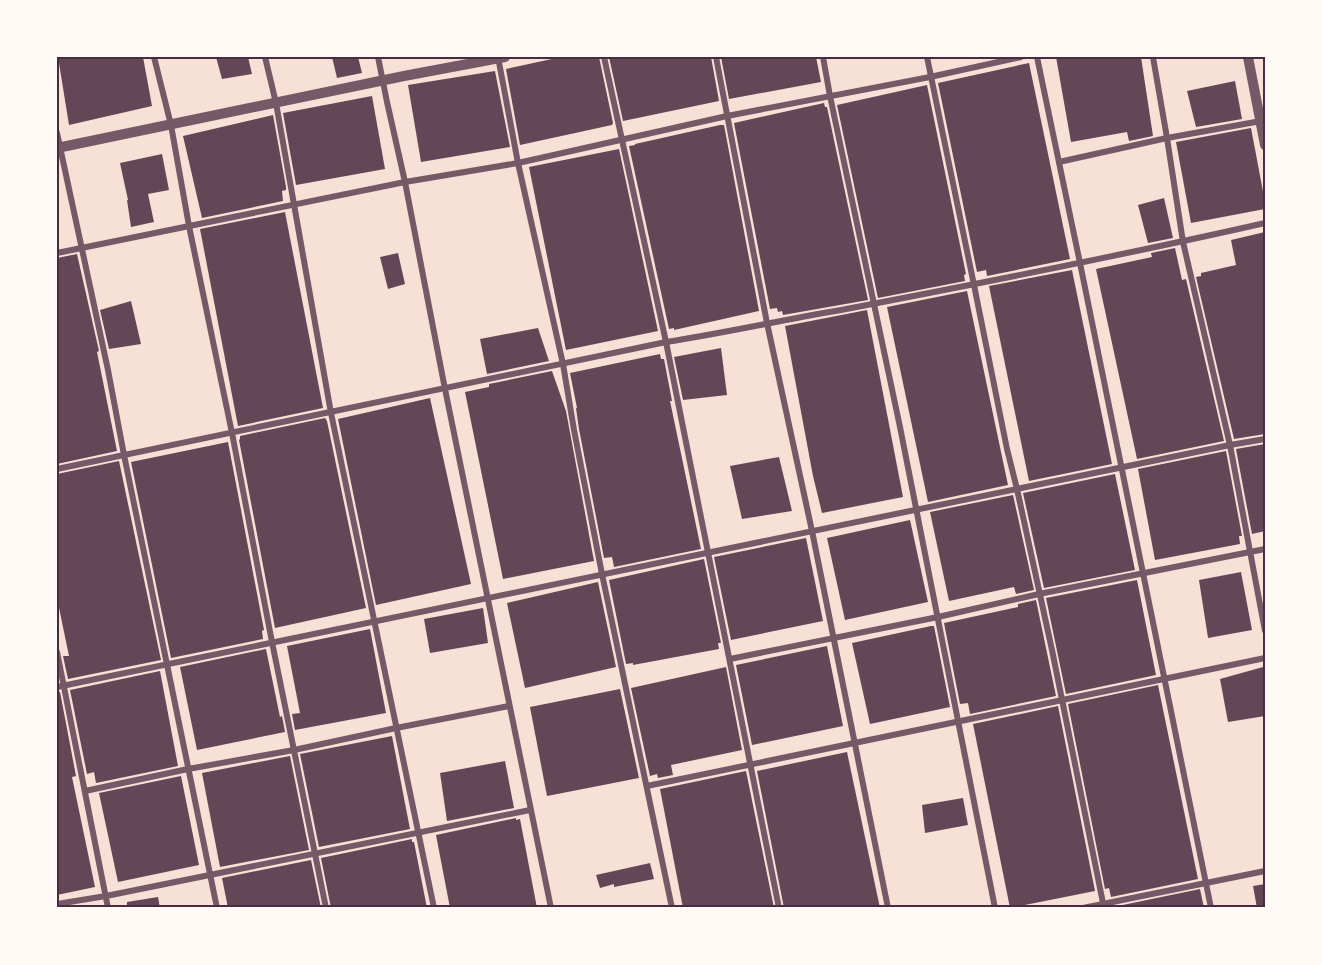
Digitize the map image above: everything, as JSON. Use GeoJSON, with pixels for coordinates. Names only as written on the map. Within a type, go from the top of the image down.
{"type":"FeatureCollection","features":[{"type":"Feature","properties":{"kind":"street"},"geometry":{"type":"LineString","coordinates":[[154,57],[171,125],[189,226],[326,908]]}},
{"type":"Feature","properties":{"kind":"street"},"geometry":{"type":"LineString","coordinates":[[265,57],[295,204],[331,412],[434,908]]}},
{"type":"Feature","properties":{"kind":"street"},"geometry":{"type":"LineString","coordinates":[[378,57],[551,908]]}},
{"type":"Feature","properties":{"kind":"street"},"geometry":{"type":"LineString","coordinates":[[604,57],[666,342],[779,908]]}},
{"type":"Feature","properties":{"kind":"street"},"geometry":{"type":"LineString","coordinates":[[716,57],[767,323],[812,531],[888,908]]}},
{"type":"Feature","properties":{"kind":"street"},"geometry":{"type":"LineString","coordinates":[[823,57],[900,427],[995,908]]}},
{"type":"Feature","properties":{"kind":"street"},"geometry":{"type":"LineString","coordinates":[[927,57],[1104,906]]}},
{"type":"Feature","properties":{"kind":"street"},"geometry":{"type":"LineString","coordinates":[[57,253],[405,182],[518,163],[727,116],[1021,57]]}},
{"type":"Feature","properties":{"kind":"street"},"geometry":{"type":"LineString","coordinates":[[1037,57],[1211,908]]}},
{"type":"Feature","properties":{"kind":"street"},"geometry":{"type":"LineString","coordinates":[[1153,57],[1183,242],[1230,445],[1265,631]]}},
{"type":"Feature","properties":{"kind":"street"},"geometry":{"type":"LineString","coordinates":[[1248,57],[1265,145]]}},
{"type":"Feature","properties":{"kind":"street"},"geometry":{"type":"LineString","coordinates":[[59,147],[501,58],[518,163],[563,364],[602,574],[672,908]]}},
{"type":"Feature","properties":{"kind":"street"},"geometry":{"type":"LineString","coordinates":[[1059,162],[1167,138],[1261,121]]}},
{"type":"Feature","properties":{"kind":"street"},"geometry":{"type":"LineString","coordinates":[[57,133],[83,248],[217,908]]}},
{"type":"Feature","properties":{"kind":"street"},"geometry":{"type":"LineString","coordinates":[[57,469],[666,342],[725,333],[767,323],[974,285],[1265,223]]}},
{"type":"Feature","properties":{"kind":"street"},"geometry":{"type":"LineString","coordinates":[[60,686],[1265,439]]}},
{"type":"Feature","properties":{"kind":"street"},"geometry":{"type":"LineString","coordinates":[[730,659],[1265,549]]}},
{"type":"Feature","properties":{"kind":"street"},"geometry":{"type":"LineString","coordinates":[[57,652],[60,686],[85,790],[108,908]]}},
{"type":"Feature","properties":{"kind":"street"},"geometry":{"type":"LineString","coordinates":[[647,786],[1265,658]]}},
{"type":"Feature","properties":{"kind":"street"},"geometry":{"type":"LineString","coordinates":[[85,790],[509,706]]}},
{"type":"Feature","properties":{"kind":"street"},"geometry":{"type":"LineString","coordinates":[[57,904],[530,810]]}},
{"type":"Feature","properties":{"kind":"street"},"geometry":{"type":"LineString","coordinates":[[1083,908],[1104,906],[1265,871]]}},
{"type":"Feature","properties":{"kind":"building"},"geometry":{"type":"Polygon","coordinates":[[[58,57],[143,57],[152,106],[69,125],[58,57]]]}},
{"type":"Feature","properties":{"kind":"building"},"geometry":{"type":"Polygon","coordinates":[[[216,57],[248,57],[252,74],[222,79],[216,57]]]}},
{"type":"Feature","properties":{"kind":"building"},"geometry":{"type":"Polygon","coordinates":[[[332,57],[358,57],[362,73],[337,78],[332,57]]]}},
{"type":"Feature","properties":{"kind":"building"},"geometry":{"type":"Polygon","coordinates":[[[561,57],[599,57],[613,123],[520,145],[506,69],[561,57]]]}},
{"type":"Feature","properties":{"kind":"building"},"geometry":{"type":"Polygon","coordinates":[[[609,57],[711,57],[719,101],[623,121],[609,57]]]}},
{"type":"Feature","properties":{"kind":"building"},"geometry":{"type":"Polygon","coordinates":[[[721,57],[816,57],[821,82],[729,99],[721,57]]]}},
{"type":"Feature","properties":{"kind":"building"},"geometry":{"type":"Polygon","coordinates":[[[1056,57],[1141,57],[1153,136],[1129,141],[1127,132],[1071,142],[1056,57]]]}},
{"type":"Feature","properties":{"kind":"building"},"geometry":{"type":"Polygon","coordinates":[[[1029,63],[1070,259],[987,276],[986,270],[977,272],[938,83],[1029,63]]]}},
{"type":"Feature","properties":{"kind":"building"},"geometry":{"type":"Polygon","coordinates":[[[495,71],[510,147],[421,162],[408,85],[495,71]]]}},
{"type":"Feature","properties":{"kind":"building"},"geometry":{"type":"Polygon","coordinates":[[[1235,81],[1242,119],[1196,127],[1187,91],[1235,81]]]}},
{"type":"Feature","properties":{"kind":"building"},"geometry":{"type":"Polygon","coordinates":[[[927,85],[966,274],[964,275],[965,281],[878,298],[837,105],[927,85]]]}},
{"type":"Feature","properties":{"kind":"building"},"geometry":{"type":"Polygon","coordinates":[[[372,96],[385,169],[296,185],[283,113],[372,96]]]}},
{"type":"Feature","properties":{"kind":"building"},"geometry":{"type":"Polygon","coordinates":[[[824,103],[827,107],[868,300],[783,315],[782,311],[778,312],[777,308],[770,309],[734,123],[824,103]]]}},
{"type":"Feature","properties":{"kind":"building"},"geometry":{"type":"Polygon","coordinates":[[[273,115],[286,187],[286,190],[282,191],[283,201],[202,218],[183,136],[273,115]]]}},
{"type":"Feature","properties":{"kind":"building"},"geometry":{"type":"Polygon","coordinates":[[[724,125],[759,311],[674,330],[674,328],[669,329],[629,146],[724,125]]]}},
{"type":"Feature","properties":{"kind":"building"},"geometry":{"type":"Polygon","coordinates":[[[1251,128],[1265,209],[1191,223],[1176,142],[1251,128]]]}},
{"type":"Feature","properties":{"kind":"building"},"geometry":{"type":"Polygon","coordinates":[[[619,149],[658,331],[566,350],[529,167],[619,149]]]}},
{"type":"Feature","properties":{"kind":"building"},"geometry":{"type":"Polygon","coordinates":[[[162,154],[169,190],[148,194],[154,222],[131,227],[120,163],[162,154]]]}},
{"type":"Feature","properties":{"kind":"building"},"geometry":{"type":"Polygon","coordinates":[[[1164,198],[1173,238],[1148,243],[1138,205],[1164,198]]]}},
{"type":"Feature","properties":{"kind":"building"},"geometry":{"type":"Polygon","coordinates":[[[285,212],[323,408],[238,426],[200,229],[285,212]]]}},
{"type":"Feature","properties":{"kind":"building"},"geometry":{"type":"Polygon","coordinates":[[[1265,232],[1265,434],[1234,439],[1196,277],[1201,276],[1201,273],[1236,265],[1231,240],[1265,232]]]}},
{"type":"Feature","properties":{"kind":"building"},"geometry":{"type":"Polygon","coordinates":[[[1175,248],[1182,280],[1186,279],[1224,441],[1137,459],[1096,269],[1152,257],[1151,253],[1175,248]]]}},
{"type":"Feature","properties":{"kind":"building"},"geometry":{"type":"Polygon","coordinates":[[[398,253],[405,284],[388,289],[380,257],[398,253]]]}},
{"type":"Feature","properties":{"kind":"building"},"geometry":{"type":"Polygon","coordinates":[[[77,254],[99,351],[97,352],[117,451],[57,464],[57,258],[77,254]]]}},
{"type":"Feature","properties":{"kind":"building"},"geometry":{"type":"Polygon","coordinates":[[[1072,270],[1112,464],[1029,481],[989,286],[1072,270]]]}},
{"type":"Feature","properties":{"kind":"building"},"geometry":{"type":"Polygon","coordinates":[[[967,291],[1008,485],[928,502],[887,307],[967,291]]]}},
{"type":"Feature","properties":{"kind":"building"},"geometry":{"type":"Polygon","coordinates":[[[131,301],[141,344],[109,349],[100,310],[131,301]]]}},
{"type":"Feature","properties":{"kind":"building"},"geometry":{"type":"Polygon","coordinates":[[[867,310],[903,497],[822,513],[785,326],[867,310]]]}},
{"type":"Feature","properties":{"kind":"building"},"geometry":{"type":"Polygon","coordinates":[[[538,328],[549,361],[487,374],[480,339],[538,328]]]}},
{"type":"Feature","properties":{"kind":"building"},"geometry":{"type":"Polygon","coordinates":[[[721,348],[727,395],[683,400],[674,357],[721,348]]]}},
{"type":"Feature","properties":{"kind":"building"},"geometry":{"type":"Polygon","coordinates":[[[660,354],[661,359],[664,359],[672,401],[670,401],[701,549],[614,567],[612,557],[604,558],[570,373],[660,354]]]}},
{"type":"Feature","properties":{"kind":"building"},"geometry":{"type":"Polygon","coordinates":[[[552,371],[566,411],[594,561],[503,579],[465,392],[489,387],[489,384],[552,371]]]}},
{"type":"Feature","properties":{"kind":"building"},"geometry":{"type":"Polygon","coordinates":[[[430,398],[471,584],[376,605],[338,419],[430,398]]]}},
{"type":"Feature","properties":{"kind":"building"},"geometry":{"type":"Polygon","coordinates":[[[325,418],[366,608],[275,628],[239,440],[240,436],[325,418]]]}},
{"type":"Feature","properties":{"kind":"building"},"geometry":{"type":"Polygon","coordinates":[[[228,442],[264,630],[262,631],[263,639],[171,658],[131,462],[228,442]]]}},
{"type":"Feature","properties":{"kind":"building"},"geometry":{"type":"Polygon","coordinates":[[[1265,444],[1265,531],[1252,534],[1236,449],[1265,444]]]}},
{"type":"Feature","properties":{"kind":"building"},"geometry":{"type":"Polygon","coordinates":[[[1226,451],[1242,536],[1239,536],[1240,544],[1155,560],[1138,469],[1226,451]]]}},
{"type":"Feature","properties":{"kind":"building"},"geometry":{"type":"Polygon","coordinates":[[[779,457],[792,511],[742,519],[730,466],[779,457]]]}},
{"type":"Feature","properties":{"kind":"building"},"geometry":{"type":"Polygon","coordinates":[[[119,461],[161,660],[68,679],[63,656],[69,656],[57,598],[57,474],[119,461]]]}},
{"type":"Feature","properties":{"kind":"building"},"geometry":{"type":"Polygon","coordinates":[[[1115,474],[1135,570],[1044,588],[1023,493],[1115,474]]]}},
{"type":"Feature","properties":{"kind":"building"},"geometry":{"type":"Polygon","coordinates":[[[1013,495],[1034,590],[1016,594],[1014,587],[949,601],[930,512],[1013,495]]]}},
{"type":"Feature","properties":{"kind":"building"},"geometry":{"type":"Polygon","coordinates":[[[910,520],[928,602],[845,620],[827,538],[910,520]]]}},
{"type":"Feature","properties":{"kind":"building"},"geometry":{"type":"Polygon","coordinates":[[[806,538],[823,621],[731,640],[714,557],[806,538]]]}},
{"type":"Feature","properties":{"kind":"building"},"geometry":{"type":"Polygon","coordinates":[[[704,559],[721,643],[718,643],[719,649],[633,665],[633,663],[626,664],[609,580],[704,559]]]}},
{"type":"Feature","properties":{"kind":"building"},"geometry":{"type":"Polygon","coordinates":[[[1241,572],[1252,630],[1208,638],[1199,580],[1241,572]]]}},
{"type":"Feature","properties":{"kind":"building"},"geometry":{"type":"Polygon","coordinates":[[[1137,580],[1156,675],[1066,694],[1046,598],[1137,580]]]}},
{"type":"Feature","properties":{"kind":"building"},"geometry":{"type":"Polygon","coordinates":[[[598,582],[616,667],[525,688],[507,603],[598,582]]]}},
{"type":"Feature","properties":{"kind":"building"},"geometry":{"type":"Polygon","coordinates":[[[1036,600],[1056,696],[970,714],[968,703],[960,704],[944,623],[1018,607],[1018,604],[1036,600]]]}},
{"type":"Feature","properties":{"kind":"building"},"geometry":{"type":"Polygon","coordinates":[[[483,608],[488,643],[430,653],[424,619],[483,608]]]}},
{"type":"Feature","properties":{"kind":"building"},"geometry":{"type":"Polygon","coordinates":[[[934,626],[950,707],[870,724],[852,643],[934,626]]]}},
{"type":"Feature","properties":{"kind":"building"},"geometry":{"type":"Polygon","coordinates":[[[370,629],[386,713],[295,730],[292,714],[300,713],[287,646],[370,629]]]}},
{"type":"Feature","properties":{"kind":"building"},"geometry":{"type":"Polygon","coordinates":[[[827,646],[843,726],[752,745],[736,665],[827,646]]]}},
{"type":"Feature","properties":{"kind":"building"},"geometry":{"type":"Polygon","coordinates":[[[266,649],[285,732],[197,750],[180,667],[266,649]]]}},
{"type":"Feature","properties":{"kind":"building"},"geometry":{"type":"Polygon","coordinates":[[[726,667],[742,750],[671,765],[673,775],[658,778],[657,774],[650,776],[631,688],[726,667]]]}},
{"type":"Feature","properties":{"kind":"building"},"geometry":{"type":"Polygon","coordinates":[[[1263,667],[1265,716],[1228,722],[1220,679],[1263,667]]]}},
{"type":"Feature","properties":{"kind":"building"},"geometry":{"type":"Polygon","coordinates":[[[160,671],[178,766],[96,783],[94,772],[87,774],[70,690],[160,671]]]}},
{"type":"Feature","properties":{"kind":"building"},"geometry":{"type":"Polygon","coordinates":[[[1158,685],[1198,879],[1111,897],[1109,888],[1105,889],[1068,704],[1158,685]]]}},
{"type":"Feature","properties":{"kind":"building"},"geometry":{"type":"Polygon","coordinates":[[[620,689],[639,778],[547,796],[530,707],[620,689]]]}},
{"type":"Feature","properties":{"kind":"building"},"geometry":{"type":"Polygon","coordinates":[[[57,692],[60,692],[76,776],[72,777],[95,887],[57,895],[57,692]]]}},
{"type":"Feature","properties":{"kind":"building"},"geometry":{"type":"Polygon","coordinates":[[[1058,706],[1095,891],[1010,908],[973,724],[1058,706]]]}},
{"type":"Feature","properties":{"kind":"building"},"geometry":{"type":"Polygon","coordinates":[[[392,736],[410,829],[319,847],[300,754],[392,736]]]}},
{"type":"Feature","properties":{"kind":"building"},"geometry":{"type":"Polygon","coordinates":[[[847,752],[880,908],[784,908],[757,771],[847,752]]]}},
{"type":"Feature","properties":{"kind":"building"},"geometry":{"type":"Polygon","coordinates":[[[290,756],[309,850],[220,867],[202,773],[290,756]]]}},
{"type":"Feature","properties":{"kind":"building"},"geometry":{"type":"Polygon","coordinates":[[[505,761],[514,808],[447,821],[440,773],[505,761]]]}},
{"type":"Feature","properties":{"kind":"building"},"geometry":{"type":"Polygon","coordinates":[[[746,771],[774,908],[683,908],[660,789],[746,771]]]}},
{"type":"Feature","properties":{"kind":"building"},"geometry":{"type":"Polygon","coordinates":[[[181,776],[199,865],[118,882],[99,793],[181,776]]]}},
{"type":"Feature","properties":{"kind":"building"},"geometry":{"type":"Polygon","coordinates":[[[963,798],[968,825],[925,833],[922,805],[963,798]]]}},
{"type":"Feature","properties":{"kind":"building"},"geometry":{"type":"Polygon","coordinates":[[[516,818],[516,820],[520,819],[537,908],[450,908],[436,835],[516,818]]]}},
{"type":"Feature","properties":{"kind":"building"},"geometry":{"type":"Polygon","coordinates":[[[412,839],[427,908],[331,908],[321,858],[412,839]]]}},
{"type":"Feature","properties":{"kind":"building"},"geometry":{"type":"Polygon","coordinates":[[[311,860],[321,908],[228,908],[222,878],[311,860]]]}},
{"type":"Feature","properties":{"kind":"building"},"geometry":{"type":"Polygon","coordinates":[[[650,863],[654,879],[600,888],[596,875],[650,863]]]}},
{"type":"Feature","properties":{"kind":"building"},"geometry":{"type":"Polygon","coordinates":[[[1265,884],[1265,908],[1257,908],[1253,886],[1265,884]]]}},
{"type":"Feature","properties":{"kind":"building"},"geometry":{"type":"Polygon","coordinates":[[[1200,889],[1204,908],[1113,907],[1200,889]]]}},
{"type":"Feature","properties":{"kind":"building"},"geometry":{"type":"Polygon","coordinates":[[[158,897],[160,908],[127,908],[127,902],[158,897]]]}}]}
